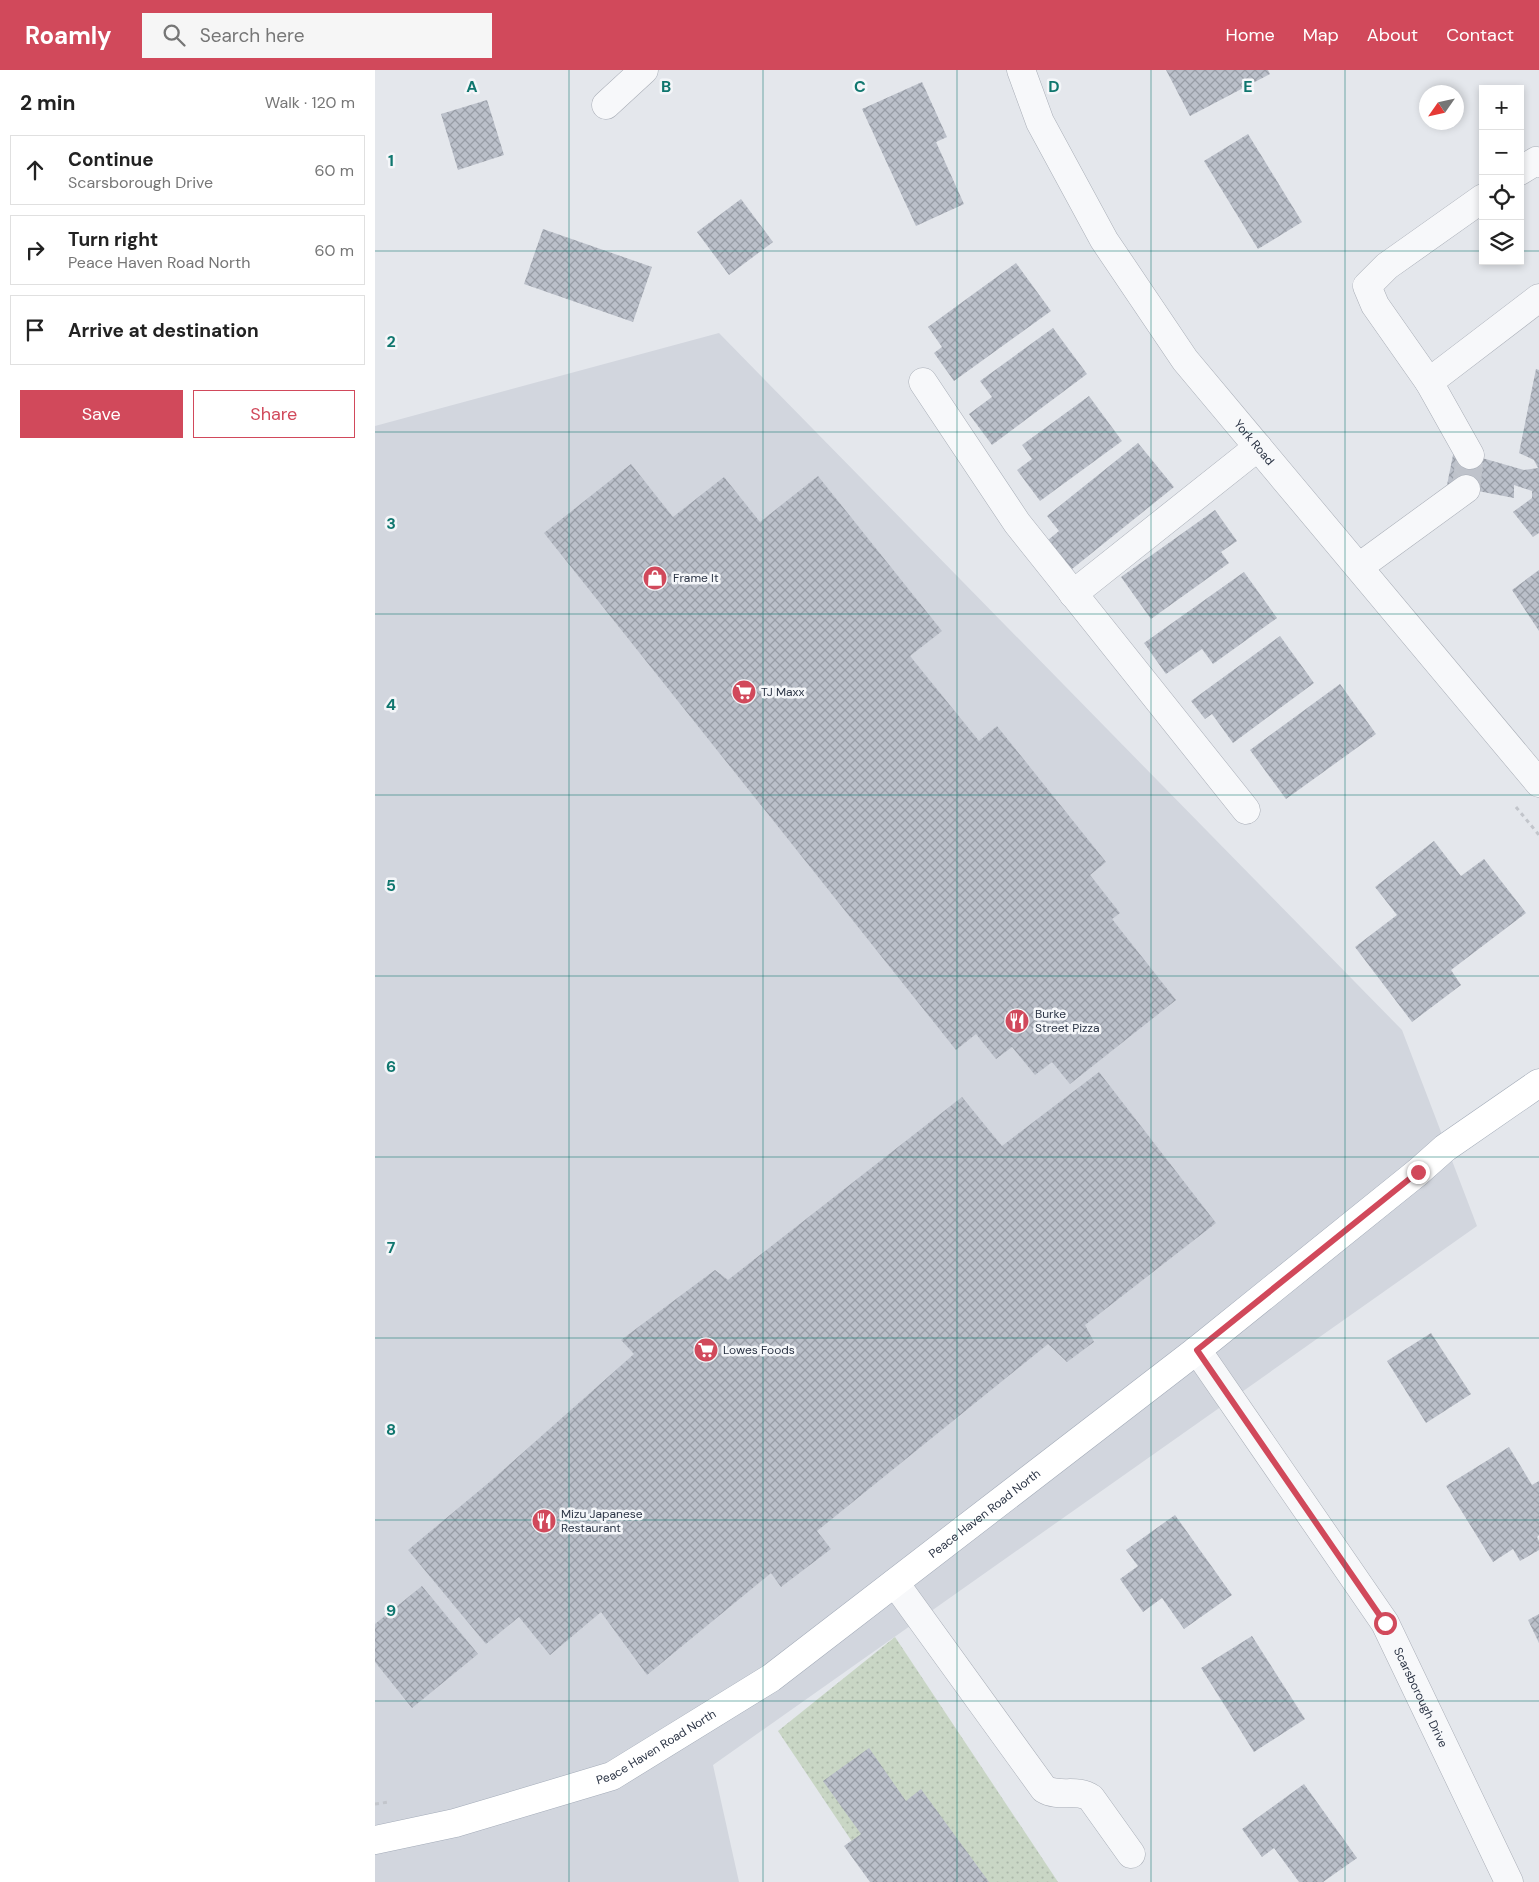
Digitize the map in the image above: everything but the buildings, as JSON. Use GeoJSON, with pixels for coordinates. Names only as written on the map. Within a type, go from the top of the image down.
{"type":"FeatureCollection","features":[{"type":"Feature","properties":{"kind":"main road","name":"Peace Haven Road North"},"geometry":{"type":"LineString","coordinates":[[375,1840],[455,1823],[612,1776],[771,1678],[1197,1350],[1418,1172],[1445,1148],[1539,1083]]}},
{"type":"Feature","properties":{"kind":"street"},"geometry":{"type":"LineString","coordinates":[[606,105],[645,70]]}},
{"type":"Feature","properties":{"kind":"street","name":"York Road"},"geometry":{"type":"LineString","coordinates":[[1021,70],[1040,122],[1104,240],[1185,360],[1539,783]]}},
{"type":"Feature","properties":{"kind":"street"},"geometry":{"type":"LineString","coordinates":[[1524,168],[1536,161],[1539,163]]}},
{"type":"Feature","properties":{"kind":"street"},"geometry":{"type":"LineString","coordinates":[[1470,455],[1429,382],[1375,305],[1367,286],[1387,266],[1479,201]]}},
{"type":"Feature","properties":{"kind":"street"},"geometry":{"type":"LineString","coordinates":[[1429,382],[1539,298]]}},
{"type":"Feature","properties":{"kind":"street"},"geometry":{"type":"LineString","coordinates":[[923,382],[1017,523],[1246,810]]}},
{"type":"Feature","properties":{"kind":"street"},"geometry":{"type":"LineString","coordinates":[[1073,594],[1258,447]]}},
{"type":"Feature","properties":{"kind":"street"},"geometry":{"type":"LineString","coordinates":[[1359,568],[1466,489]]}},
{"type":"Feature","properties":{"kind":"street","name":"Scarsborough Drive"},"geometry":{"type":"LineString","coordinates":[[1197,1350],[1385,1623],[1509,1882]]}},
{"type":"Feature","properties":{"kind":"street"},"geometry":{"type":"LineString","coordinates":[[895,1582],[1044,1789],[1051,1793],[1084,1793],[1091,1798],[1131,1854]]}},
{"type":"Feature","properties":{"kind":"path"},"geometry":{"type":"LineString","coordinates":[[375,1804],[394,1802]]}},
{"type":"Feature","properties":{"kind":"shaded area"},"geometry":{"type":"Polygon","coordinates":[[[719,333],[1402,1030],[1477,1226],[713,1765],[739,1882],[375,1882],[375,426],[719,333]]]}},
{"type":"Feature","properties":{"kind":"green space"},"geometry":{"type":"Polygon","coordinates":[[[895,1637],[1058,1882],[879,1882],[778,1731],[895,1637]]]}},
{"type":"Feature","properties":{"kind":"tunnel"},"geometry":{"type":"LineString","coordinates":[[1466,489],[1470,455]]}},
{"type":"Feature","properties":{"kind":"place","name":"Frame It"},"geometry":{"type":"Point","coordinates":[655,578]}},
{"type":"Feature","properties":{"kind":"place","name":"TJ Maxx"},"geometry":{"type":"Point","coordinates":[744,692]}},
{"type":"Feature","properties":{"kind":"place","name":"Burke Street Pizza"},"geometry":{"type":"Point","coordinates":[1017,1021]}},
{"type":"Feature","properties":{"kind":"place","name":"Lowes Foods"},"geometry":{"type":"Point","coordinates":[706,1350]}},
{"type":"Feature","properties":{"kind":"place","name":"Mizu Japanese Restaurant"},"geometry":{"type":"Point","coordinates":[544,1521]}},
{"type":"Feature","properties":{"kind":"route"},"geometry":{"type":"LineString","coordinates":[[1385,1623],[1197,1350],[1418,1172]]}}]}
